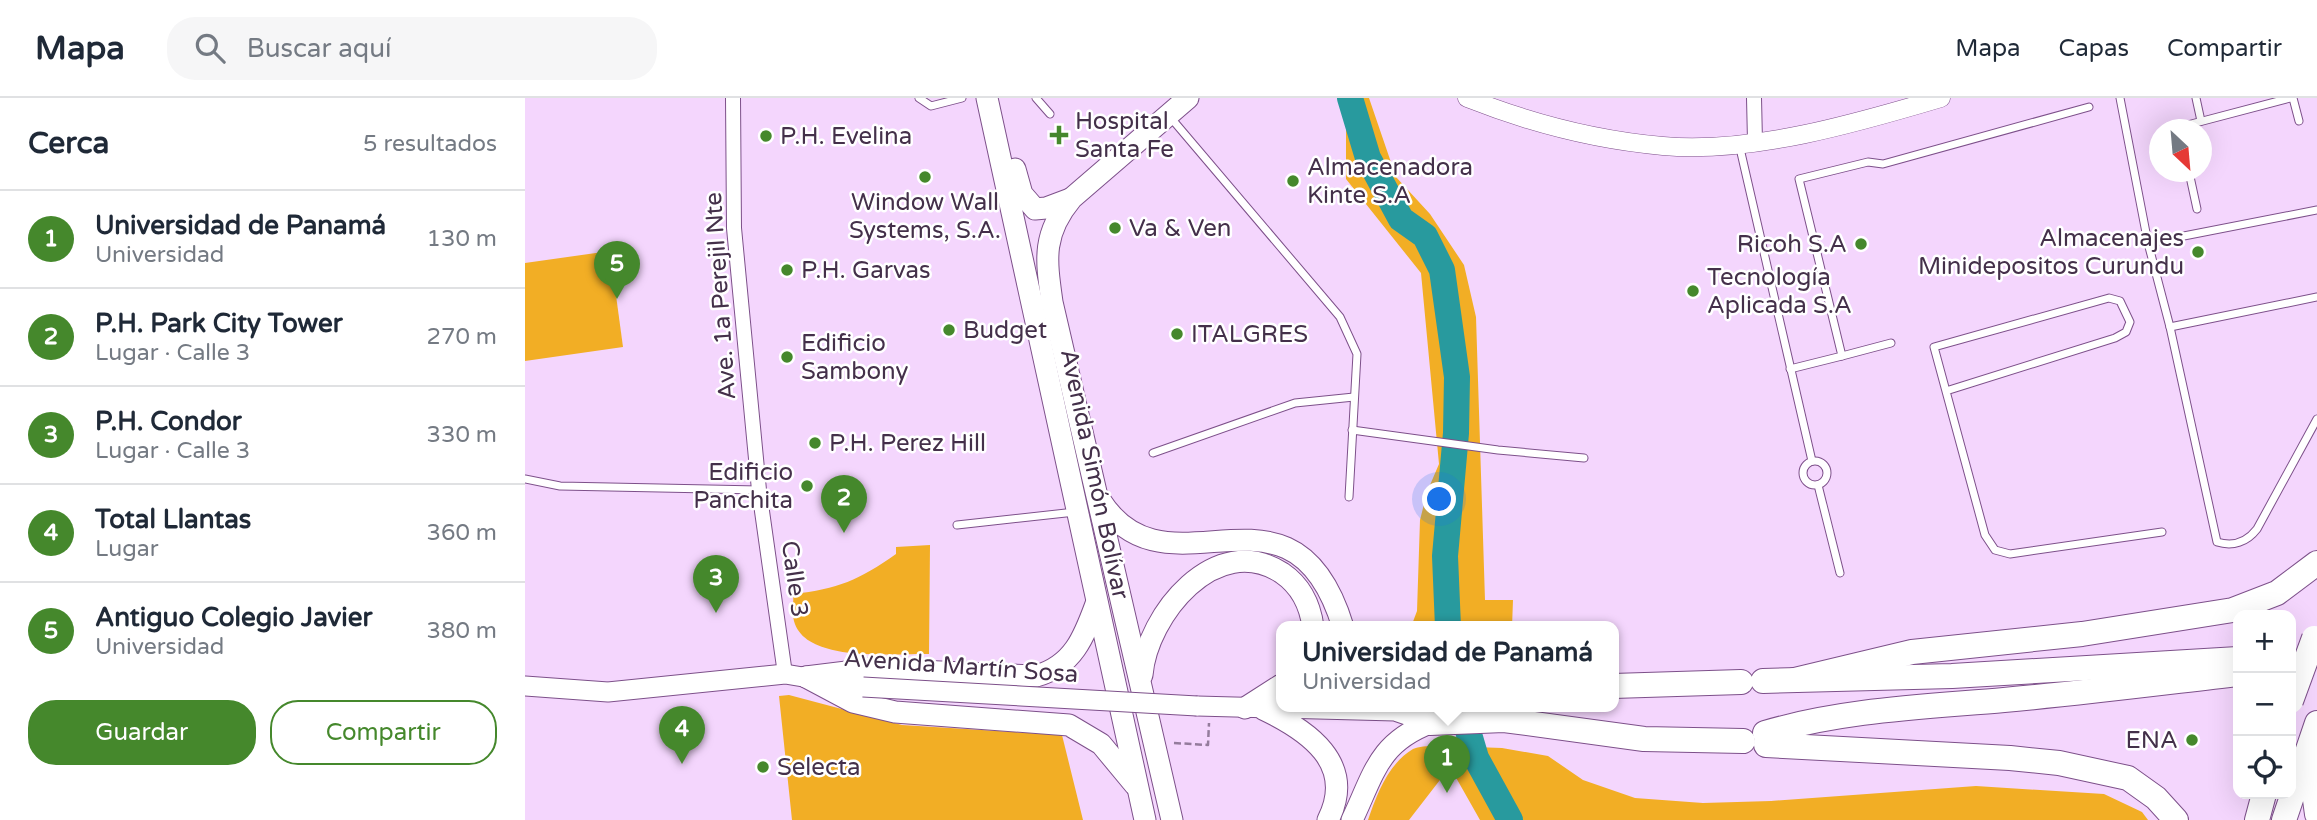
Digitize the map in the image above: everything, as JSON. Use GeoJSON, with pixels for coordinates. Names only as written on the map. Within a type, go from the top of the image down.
{"type":"FeatureCollection","features":[{"type":"Feature","properties":{"kind":"highway"},"geometry":{"type":"LineString","coordinates":[[1795,680],[1912,652],[2082,634],[2233,610],[2277,593],[2317,562]]}},
{"type":"Feature","properties":{"kind":"highway"},"geometry":{"type":"LineString","coordinates":[[2296,658],[2316,643]]}},
{"type":"Feature","properties":{"kind":"highway"},"geometry":{"type":"LineString","coordinates":[[2296,689],[2316,643]]}},
{"type":"Feature","properties":{"kind":"highway"},"geometry":{"type":"LineString","coordinates":[[1619,686],[1952,676],[2233,659]]}},
{"type":"Feature","properties":{"kind":"highway"},"geometry":{"type":"LineString","coordinates":[[1758,740],[1793,725],[1870,712],[2043,697],[2233,675]]}},
{"type":"Feature","properties":{"kind":"highway"},"geometry":{"type":"LineString","coordinates":[[1433,723],[1504,720],[1644,739],[1758,740],[2010,758],[2081,767],[2128,778],[2156,798],[2176,820]]}},
{"type":"Feature","properties":{"kind":"highway"},"geometry":{"type":"LineString","coordinates":[[2284,820],[2317,723]]}},
{"type":"Feature","properties":{"kind":"highway"},"geometry":{"type":"LineString","coordinates":[[2308,750],[2317,814]]}},
{"type":"Feature","properties":{"kind":"highway"},"geometry":{"type":"LineString","coordinates":[[2257,820],[2263,799]]}},
{"type":"Feature","properties":{"kind":"main road"},"geometry":{"type":"LineString","coordinates":[[987,100],[1004,132],[1022,194],[1030,206],[1041,209],[1072,198],[1188,98]]}},
{"type":"Feature","properties":{"kind":"main road","name":"Avenida Simón Bolívar"},"geometry":{"type":"LineString","coordinates":[[987,100],[1096,604],[1146,820]]}},
{"type":"Feature","properties":{"kind":"main road","name":"Avenida Simón Bolívar"},"geometry":{"type":"LineString","coordinates":[[1072,198],[1060,212],[1052,230],[1047,257],[1052,302],[1172,820]]}},
{"type":"Feature","properties":{"kind":"main road"},"geometry":{"type":"LineString","coordinates":[[1095,493],[1114,520],[1148,540],[1178,545],[1254,538],[1291,550],[1324,578],[1341,621]]}},
{"type":"Feature","properties":{"kind":"main road"},"geometry":{"type":"LineString","coordinates":[[1141,691],[1147,648],[1160,618],[1178,597],[1211,570],[1249,562],[1279,571],[1303,594],[1311,621]]}},
{"type":"Feature","properties":{"kind":"main road"},"geometry":{"type":"LineString","coordinates":[[795,676],[871,669],[1036,676],[1053,670],[1071,656],[1082,641],[1096,604]]}},
{"type":"Feature","properties":{"kind":"main road"},"geometry":{"type":"LineString","coordinates":[[795,676],[853,702],[895,712],[1069,725],[1101,744],[1139,790]]}},
{"type":"Feature","properties":{"kind":"main road","name":"Avenida Martín Sosa"},"geometry":{"type":"LineString","coordinates":[[525,686],[608,692],[795,676],[863,687],[1204,707],[1276,708]]}},
{"type":"Feature","properties":{"kind":"main road"},"geometry":{"type":"LineString","coordinates":[[1276,689],[1254,708],[1306,732],[1329,759],[1336,793],[1328,820]]}},
{"type":"Feature","properties":{"kind":"main road","name":"Avenida Martín Sosa"},"geometry":{"type":"LineString","coordinates":[[1406,712],[1433,723]]}},
{"type":"Feature","properties":{"kind":"main road"},"geometry":{"type":"LineString","coordinates":[[1352,820],[1383,754],[1403,735],[1433,723]]}},
{"type":"Feature","properties":{"kind":"main road"},"geometry":{"type":"LineString","coordinates":[[1165,789],[1181,820]]}},
{"type":"Feature","properties":{"kind":"street","name":"Ave. 1a Perejil Nte"},"geometry":{"type":"LineString","coordinates":[[733,98],[734,228],[759,491]]}},
{"type":"Feature","properties":{"kind":"street"},"geometry":{"type":"LineString","coordinates":[[1467,98],[1552,129],[1665,146],[1747,142],[1858,121],[1941,98]]}},
{"type":"Feature","properties":{"kind":"street"},"geometry":{"type":"LineString","coordinates":[[1747,142],[1753,98]]}},
{"type":"Feature","properties":{"kind":"street","name":"Calle 3"},"geometry":{"type":"LineString","coordinates":[[759,491],[795,676]]}},
{"type":"Feature","properties":{"kind":"lane"},"geometry":{"type":"LineString","coordinates":[[919,98],[931,106],[962,98]]}},
{"type":"Feature","properties":{"kind":"lane"},"geometry":{"type":"LineString","coordinates":[[1036,98],[1050,114]]}},
{"type":"Feature","properties":{"kind":"lane"},"geometry":{"type":"LineString","coordinates":[[2196,98],[2201,119]]}},
{"type":"Feature","properties":{"kind":"lane"},"geometry":{"type":"LineString","coordinates":[[2209,119],[2292,98],[2299,121]]}},
{"type":"Feature","properties":{"kind":"lane"},"geometry":{"type":"LineString","coordinates":[[2123,99],[2148,243],[2170,327],[2217,542],[2226,545],[2242,542],[2257,529],[2317,419]]}},
{"type":"Feature","properties":{"kind":"lane"},"geometry":{"type":"LineString","coordinates":[[1842,356],[1799,179],[1868,162],[1883,164],[2089,107]]}},
{"type":"Feature","properties":{"kind":"lane"},"geometry":{"type":"LineString","coordinates":[[1169,115],[1340,317],[1357,355],[1349,497]]}},
{"type":"Feature","properties":{"kind":"lane"},"geometry":{"type":"LineString","coordinates":[[1747,142],[1790,369],[1812,461]]}},
{"type":"Feature","properties":{"kind":"lane"},"geometry":{"type":"LineString","coordinates":[[2191,182],[2197,209]]}},
{"type":"Feature","properties":{"kind":"lane"},"geometry":{"type":"LineString","coordinates":[[2148,243],[2317,211]]}},
{"type":"Feature","properties":{"kind":"lane"},"geometry":{"type":"LineString","coordinates":[[2170,327],[2317,297]]}},
{"type":"Feature","properties":{"kind":"lane"},"geometry":{"type":"LineString","coordinates":[[1946,391],[2115,338],[2126,332],[2130,322],[2127,310],[2120,301],[2109,298],[1934,347],[1985,535],[1995,551],[2010,554],[2162,532]]}},
{"type":"Feature","properties":{"kind":"lane"},"geometry":{"type":"LineString","coordinates":[[1790,369],[1891,343]]}},
{"type":"Feature","properties":{"kind":"lane"},"geometry":{"type":"LineString","coordinates":[[1153,453],[1295,403],[1354,397]]}},
{"type":"Feature","properties":{"kind":"lane"},"geometry":{"type":"LineString","coordinates":[[1352,430],[1498,450],[1584,458]]}},
{"type":"Feature","properties":{"kind":"lane"},"geometry":{"type":"LineString","coordinates":[[1812,461],[1823,464],[1827,471],[1826,478],[1818,485],[1808,484],[1803,478],[1803,470],[1812,461]]}},
{"type":"Feature","properties":{"kind":"lane"},"geometry":{"type":"LineString","coordinates":[[525,479],[560,486],[759,491]]}},
{"type":"Feature","properties":{"kind":"lane"},"geometry":{"type":"LineString","coordinates":[[1818,485],[1840,573]]}},
{"type":"Feature","properties":{"kind":"lane"},"geometry":{"type":"LineString","coordinates":[[957,525],[1076,512]]}},
{"type":"Feature","properties":{"kind":"path"},"geometry":{"type":"LineString","coordinates":[[1153,742],[1208,745],[1204,707]]}},
{"type":"Feature","properties":{"kind":"shaded area"},"geometry":{"type":"Polygon","coordinates":[[[1341,98],[1369,98],[1396,177],[1430,214],[1464,265],[1476,317],[1485,600],[1513,600],[1512,621],[1413,621],[1417,611],[1420,520],[1427,492],[1439,464],[1421,273],[1346,179],[1346,106],[1341,98]]]}},
{"type":"Feature","properties":{"kind":"shaded area"},"geometry":{"type":"Polygon","coordinates":[[[610,251],[623,347],[525,361],[525,263],[610,251]]]}},
{"type":"Feature","properties":{"kind":"shaded area"},"geometry":{"type":"Polygon","coordinates":[[[930,545],[929,654],[850,653],[811,642],[799,631],[793,615],[793,594],[836,586],[859,577],[896,554],[896,547],[930,545]]]}},
{"type":"Feature","properties":{"kind":"shaded area"},"geometry":{"type":"Polygon","coordinates":[[[789,695],[902,725],[1062,735],[1083,820],[792,820],[779,696],[789,695]]]}},
{"type":"Feature","properties":{"kind":"shaded area"},"geometry":{"type":"Polygon","coordinates":[[[1429,746],[1502,748],[1548,756],[1583,780],[1635,798],[1703,803],[1771,801],[1976,786],[2104,794],[2142,812],[2148,820],[1480,820],[1450,767],[1409,820],[1368,820],[1390,771],[1413,749],[1429,746]]]}},
{"type":"Feature","properties":{"kind":"waterway"},"geometry":{"type":"LineString","coordinates":[[1350,98],[1368,158],[1401,219],[1425,236],[1442,270],[1457,377],[1456,433],[1445,556],[1448,621]]}},
{"type":"Feature","properties":{"kind":"waterway"},"geometry":{"type":"LineString","coordinates":[[1462,712],[1476,758],[1510,820]]}},
{"type":"Feature","properties":{"kind":"place","name":"Hospital Santa Fe"},"geometry":{"type":"Point","coordinates":[1059,135]}},
{"type":"Feature","properties":{"kind":"place","name":"P.H. Evelina"},"geometry":{"type":"Point","coordinates":[766,136]}},
{"type":"Feature","properties":{"kind":"place","name":"Window Wall Systems, S.A."},"geometry":{"type":"Point","coordinates":[925,177]}},
{"type":"Feature","properties":{"kind":"place","name":"Almacenadora Kinte S.A"},"geometry":{"type":"Point","coordinates":[1293,181]}},
{"type":"Feature","properties":{"kind":"place","name":"Va & Ven"},"geometry":{"type":"Point","coordinates":[1115,228]}},
{"type":"Feature","properties":{"kind":"place","name":"Ricoh S.A"},"geometry":{"type":"Point","coordinates":[1861,244]}},
{"type":"Feature","properties":{"kind":"place","name":"Almacenajes Minidepositos Curundu"},"geometry":{"type":"Point","coordinates":[2198,252]}},
{"type":"Feature","properties":{"kind":"place","name":"P.H. Garvas"},"geometry":{"type":"Point","coordinates":[787,270]}},
{"type":"Feature","properties":{"kind":"place","name":"Tecnología Aplicada S.A"},"geometry":{"type":"Point","coordinates":[1693,291]}},
{"type":"Feature","properties":{"kind":"place","name":"Antiguo Colegio Javier"},"geometry":{"type":"Point","coordinates":[617,299]}},
{"type":"Feature","properties":{"kind":"place","name":"Budget"},"geometry":{"type":"Point","coordinates":[949,330]}},
{"type":"Feature","properties":{"kind":"place","name":"ITALGRES"},"geometry":{"type":"Point","coordinates":[1177,334]}},
{"type":"Feature","properties":{"kind":"place","name":"Edificio Sambony"},"geometry":{"type":"Point","coordinates":[787,357]}},
{"type":"Feature","properties":{"kind":"place","name":"P.H. Perez Hill"},"geometry":{"type":"Point","coordinates":[815,443]}},
{"type":"Feature","properties":{"kind":"place","name":"Edificio Panchita"},"geometry":{"type":"Point","coordinates":[807,486]}},
{"type":"Feature","properties":{"kind":"place","name":"P.H. Park City Tower"},"geometry":{"type":"Point","coordinates":[844,533]}},
{"type":"Feature","properties":{"kind":"place","name":"P.H. Condor"},"geometry":{"type":"Point","coordinates":[716,613]}},
{"type":"Feature","properties":{"kind":"place","name":"ENA"},"geometry":{"type":"Point","coordinates":[2192,740]}},
{"type":"Feature","properties":{"kind":"place","name":"Total Llantas"},"geometry":{"type":"Point","coordinates":[682,764]}},
{"type":"Feature","properties":{"kind":"place","name":"Selecta"},"geometry":{"type":"Point","coordinates":[763,767]}},
{"type":"Feature","properties":{"kind":"place","name":"Universidad de Panamá"},"geometry":{"type":"Point","coordinates":[1447,793]}}]}
